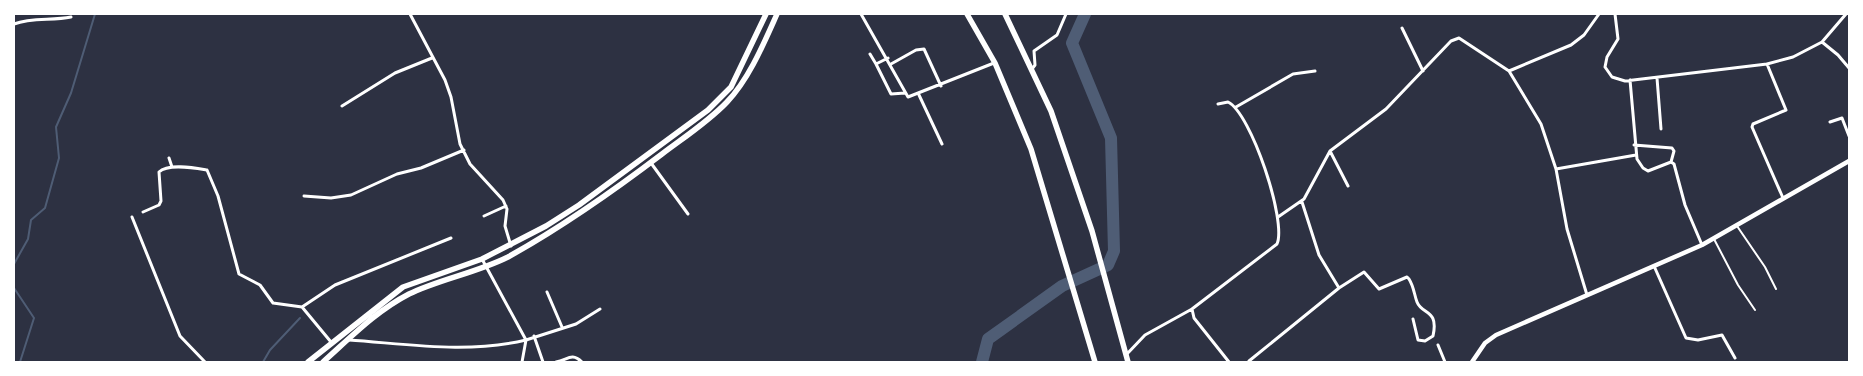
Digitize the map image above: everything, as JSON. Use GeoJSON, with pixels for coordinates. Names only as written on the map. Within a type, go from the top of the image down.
{"type":"FeatureCollection","features":[{"type":"Feature","properties":{"kind":"highway"},"geometry":{"type":"LineString","coordinates":[[308,362],[403,287],[482,259],[511,246],[579,205],[708,110],[731,86],[766,14]]}},
{"type":"Feature","properties":{"kind":"highway"},"geometry":{"type":"LineString","coordinates":[[323,362],[365,324],[409,294],[486,267],[550,233],[579,215],[651,162],[727,102],[746,75],[777,14]]}},
{"type":"Feature","properties":{"kind":"highway"},"geometry":{"type":"LineString","coordinates":[[967,14],[995,63],[1031,150],[1095,362]]}},
{"type":"Feature","properties":{"kind":"highway"},"geometry":{"type":"LineString","coordinates":[[1005,14],[1032,69],[1061,139],[1092,232],[1096,253],[1128,362]]}},
{"type":"Feature","properties":{"kind":"street"},"geometry":{"type":"LineString","coordinates":[[410,14],[445,80],[451,97],[460,144],[470,164],[499,192],[506,207],[506,226],[511,246]]}},
{"type":"Feature","properties":{"kind":"street"},"geometry":{"type":"LineString","coordinates":[[861,14],[888,58],[908,98],[995,63]]}},
{"type":"Feature","properties":{"kind":"street"},"geometry":{"type":"LineString","coordinates":[[1032,69],[1036,65],[1034,51],[1057,35],[1066,14]]}},
{"type":"Feature","properties":{"kind":"street"},"geometry":{"type":"LineString","coordinates":[[1509,71],[1571,45],[1584,35],[1599,14]]}},
{"type":"Feature","properties":{"kind":"street"},"geometry":{"type":"LineString","coordinates":[[1615,14],[1618,39],[1605,62],[1605,67],[1612,77],[1630,80],[1767,64],[1793,57],[1822,42],[1846,14]]}},
{"type":"Feature","properties":{"kind":"street"},"geometry":{"type":"LineString","coordinates":[[14,24],[26,20],[72,17]]}},
{"type":"Feature","properties":{"kind":"street"},"geometry":{"type":"LineString","coordinates":[[1402,28],[1423,71]]}},
{"type":"Feature","properties":{"kind":"street"},"geometry":{"type":"LineString","coordinates":[[1278,217],[1302,202],[1330,151],[1386,109],[1456,38],[1462,39],[1509,71],[1541,124],[1556,170],[1567,229],[1587,295]]}},
{"type":"Feature","properties":{"kind":"street"},"geometry":{"type":"LineString","coordinates":[[1822,42],[1838,55],[1849,68]]}},
{"type":"Feature","properties":{"kind":"street"},"geometry":{"type":"LineString","coordinates":[[891,64],[916,50],[924,49],[941,86]]}},
{"type":"Feature","properties":{"kind":"street"},"geometry":{"type":"LineString","coordinates":[[870,54],[891,94],[905,94]]}},
{"type":"Feature","properties":{"kind":"street"},"geometry":{"type":"LineString","coordinates":[[342,106],[395,73],[432,58]]}},
{"type":"Feature","properties":{"kind":"street"},"geometry":{"type":"LineString","coordinates":[[876,64],[888,58]]}},
{"type":"Feature","properties":{"kind":"street"},"geometry":{"type":"LineString","coordinates":[[1767,64],[1786,110],[1753,124],[1752,127],[1783,198]]}},
{"type":"Feature","properties":{"kind":"street"},"geometry":{"type":"LineString","coordinates":[[1236,107],[1293,74],[1315,71]]}},
{"type":"Feature","properties":{"kind":"street"},"geometry":{"type":"LineString","coordinates":[[1657,78],[1661,129]]}},
{"type":"Feature","properties":{"kind":"street"},"geometry":{"type":"LineString","coordinates":[[1630,80],[1634,145],[1641,166],[1648,171],[1671,162]]}},
{"type":"Feature","properties":{"kind":"street"},"geometry":{"type":"LineString","coordinates":[[919,95],[942,144]]}},
{"type":"Feature","properties":{"kind":"street"},"geometry":{"type":"LineString","coordinates":[[1126,355],[1145,335],[1192,309],[1277,244],[1279,239],[1278,217],[1260,155],[1236,107],[1226,102],[1218,104]]}},
{"type":"Feature","properties":{"kind":"street"},"geometry":{"type":"LineString","coordinates":[[1830,122],[1842,118],[1849,136]]}},
{"type":"Feature","properties":{"kind":"street"},"geometry":{"type":"LineString","coordinates":[[1634,145],[1672,148],[1674,151],[1671,162]]}},
{"type":"Feature","properties":{"kind":"street"},"geometry":{"type":"LineString","coordinates":[[304,196],[331,198],[351,195],[397,174],[421,168],[464,150]]}},
{"type":"Feature","properties":{"kind":"street"},"geometry":{"type":"LineString","coordinates":[[1330,151],[1348,186]]}},
{"type":"Feature","properties":{"kind":"street"},"geometry":{"type":"LineString","coordinates":[[1556,170],[1636,155]]}},
{"type":"Feature","properties":{"kind":"street"},"geometry":{"type":"LineString","coordinates":[[169,158],[172,168]]}},
{"type":"Feature","properties":{"kind":"street"},"geometry":{"type":"LineString","coordinates":[[1472,362],[1485,343],[1496,334],[1702,245],[1849,161]]}},
{"type":"Feature","properties":{"kind":"street"},"geometry":{"type":"LineString","coordinates":[[651,162],[688,214]]}},
{"type":"Feature","properties":{"kind":"street"},"geometry":{"type":"LineString","coordinates":[[1671,162],[1676,167],[1684,205],[1702,245]]}},
{"type":"Feature","properties":{"kind":"street"},"geometry":{"type":"LineString","coordinates":[[144,212],[159,205],[161,201],[159,172],[163,169],[209,171],[238,273],[260,285],[273,303],[302,307],[335,285],[451,238]]}},
{"type":"Feature","properties":{"kind":"street"},"geometry":{"type":"LineString","coordinates":[[1302,202],[1320,255],[1339,288]]}},
{"type":"Feature","properties":{"kind":"street"},"geometry":{"type":"LineString","coordinates":[[484,216],[506,207]]}},
{"type":"Feature","properties":{"kind":"street"},"geometry":{"type":"LineString","coordinates":[[132,217],[180,336],[205,362]]}},
{"type":"Feature","properties":{"kind":"street"},"geometry":{"type":"LineString","coordinates":[[482,259],[526,340],[522,362]]}},
{"type":"Feature","properties":{"kind":"street"},"geometry":{"type":"LineString","coordinates":[[1654,265],[1686,338],[1698,340],[1722,335],[1735,358]]}},
{"type":"Feature","properties":{"kind":"street"},"geometry":{"type":"LineString","coordinates":[[1249,361],[1339,288],[1364,272],[1379,288],[1407,277],[1414,289],[1418,305],[1430,314],[1434,324],[1433,336],[1425,342],[1418,340],[1413,319]]}},
{"type":"Feature","properties":{"kind":"street"},"geometry":{"type":"LineString","coordinates":[[547,292],[562,328]]}},
{"type":"Feature","properties":{"kind":"street"},"geometry":{"type":"LineString","coordinates":[[302,307],[331,342]]}},
{"type":"Feature","properties":{"kind":"street"},"geometry":{"type":"LineString","coordinates":[[348,340],[472,348],[501,346],[576,324],[600,309]]}},
{"type":"Feature","properties":{"kind":"street"},"geometry":{"type":"LineString","coordinates":[[1192,309],[1194,318],[1229,362]]}},
{"type":"Feature","properties":{"kind":"street"},"geometry":{"type":"LineString","coordinates":[[534,336],[543,362]]}},
{"type":"Feature","properties":{"kind":"street"},"geometry":{"type":"LineString","coordinates":[[1438,345],[1445,362]]}},
{"type":"Feature","properties":{"kind":"street"},"geometry":{"type":"LineString","coordinates":[[556,362],[570,356],[576,356],[582,362]]}},
{"type":"Feature","properties":{"kind":"lane"},"geometry":{"type":"LineString","coordinates":[[1737,226],[1776,288]]}},
{"type":"Feature","properties":{"kind":"lane"},"geometry":{"type":"LineString","coordinates":[[1714,239],[1738,285],[1755,310]]}},
{"type":"Feature","properties":{"kind":"waterway"},"geometry":{"type":"LineString","coordinates":[[14,264],[28,239],[31,220],[45,208],[59,158],[56,127],[71,93],[95,14]]}},
{"type":"Feature","properties":{"kind":"waterway"},"geometry":{"type":"LineString","coordinates":[[982,362],[988,339],[1062,286],[1108,265],[1114,251],[1111,138],[1072,43],[1085,14]]}},
{"type":"Feature","properties":{"kind":"waterway"},"geometry":{"type":"LineString","coordinates":[[14,288],[34,318],[20,362]]}},
{"type":"Feature","properties":{"kind":"waterway"},"geometry":{"type":"LineString","coordinates":[[263,362],[270,350],[300,318]]}}]}
